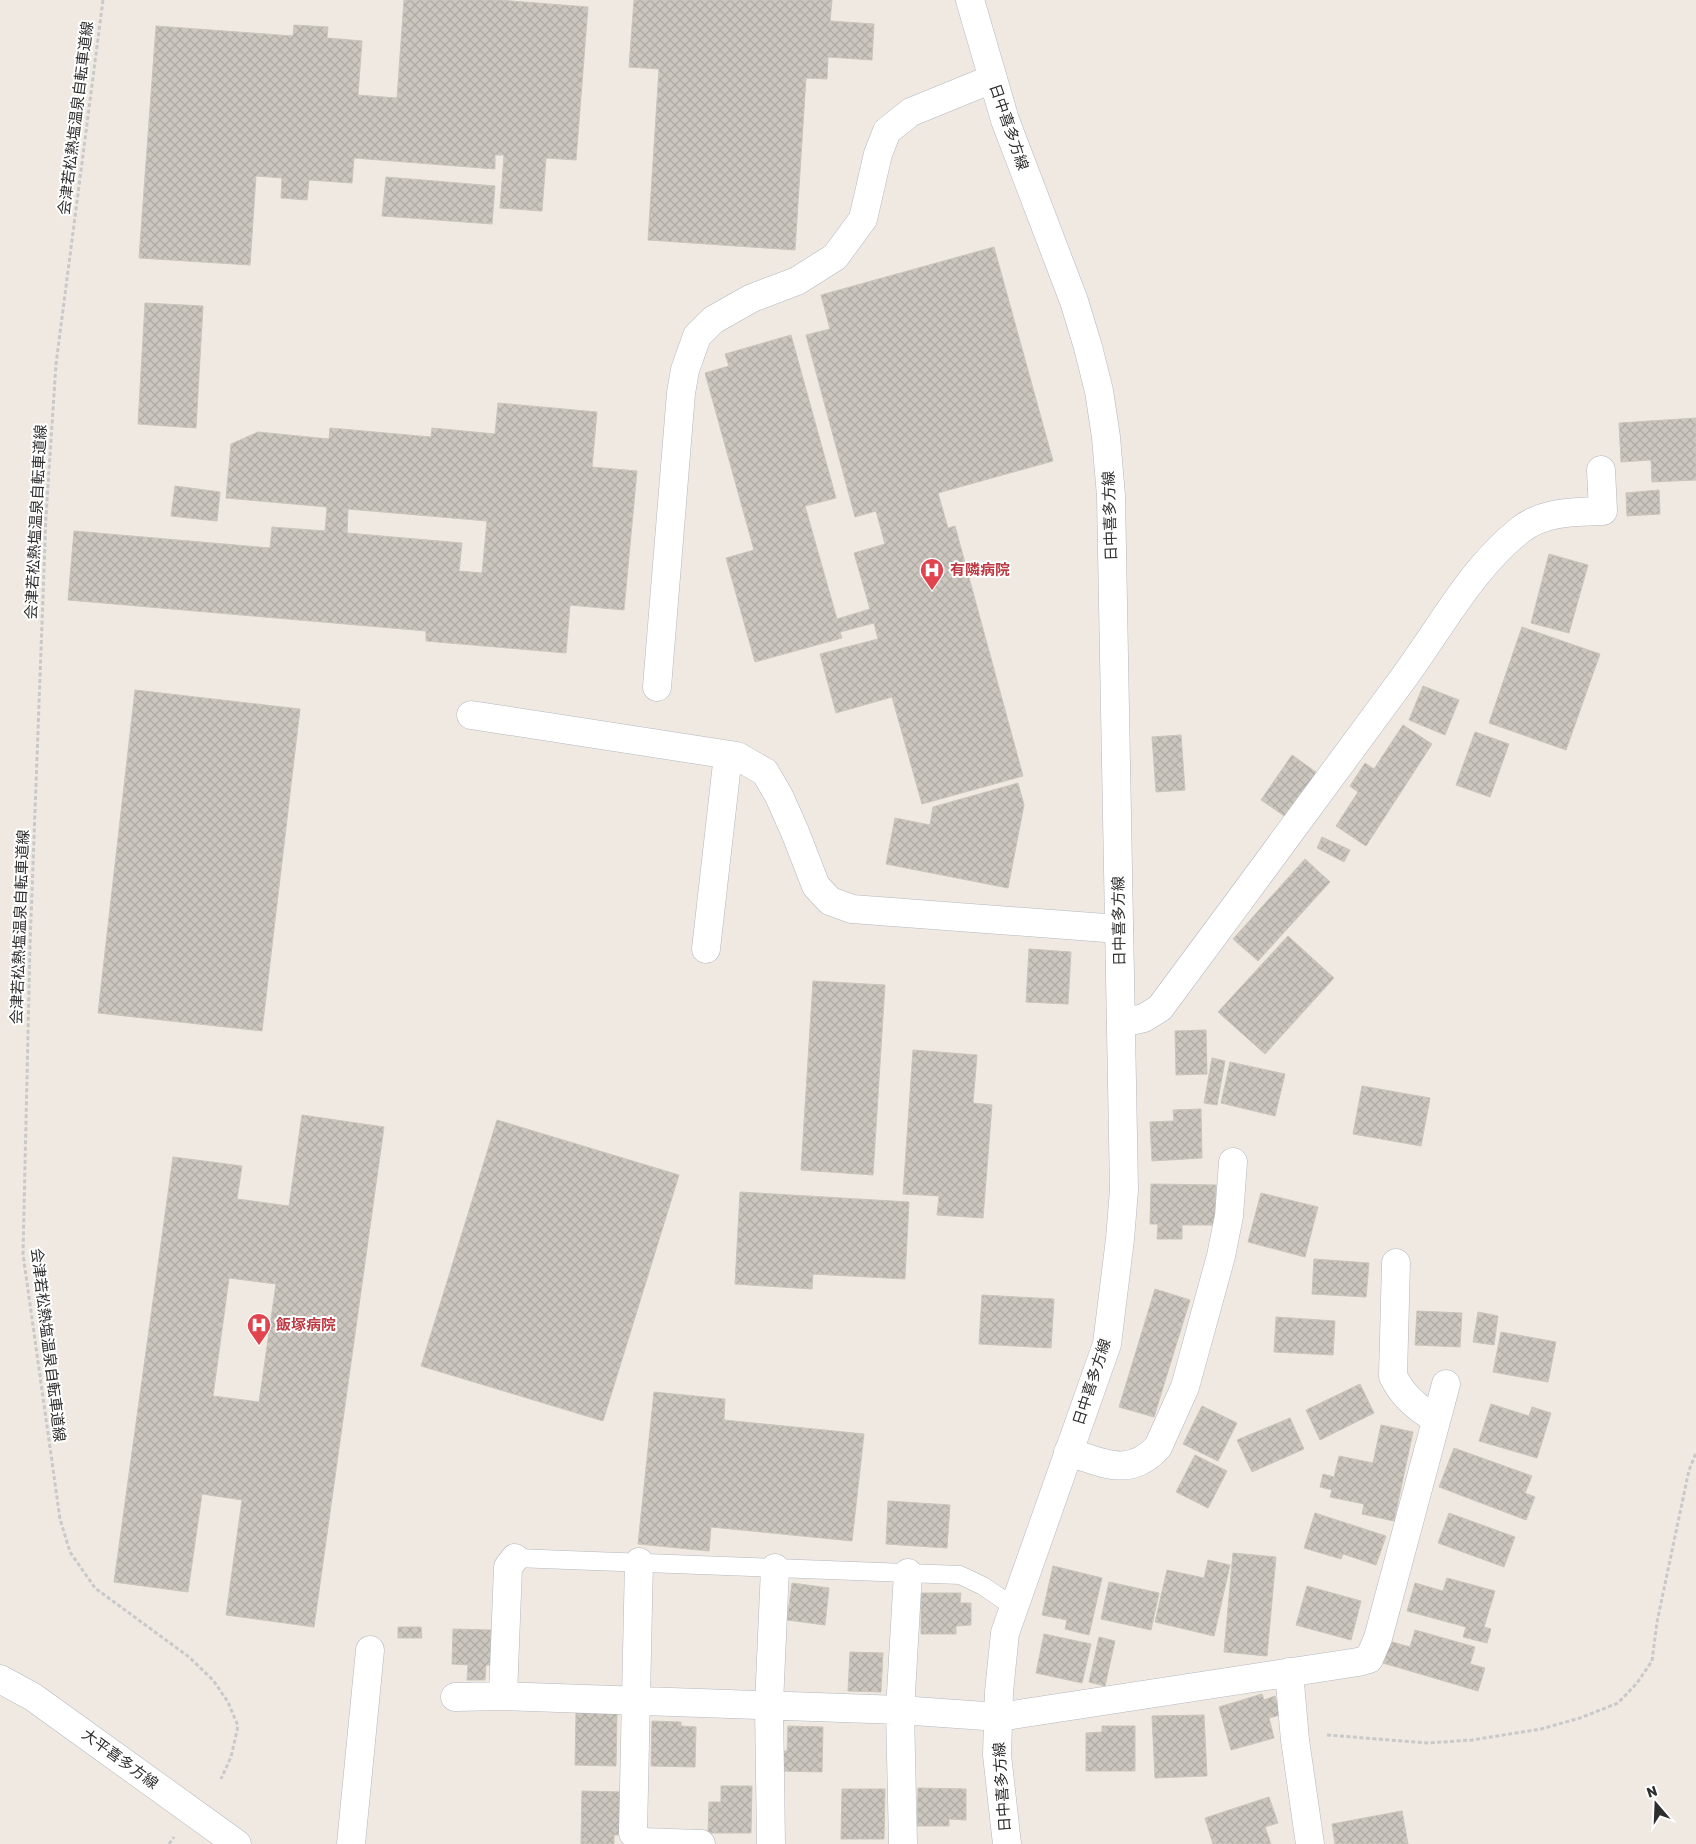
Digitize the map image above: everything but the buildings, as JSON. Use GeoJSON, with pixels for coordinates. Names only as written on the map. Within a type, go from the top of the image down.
{"type":"FeatureCollection","features":[{"type":"Feature","properties":{"kind":"street","name":"日中喜多方線"},"geometry":{"type":"LineString","coordinates":[[970,0],[1005,120],[1074,301],[1088,346],[1099,391],[1106,437],[1111,496],[1124,1190],[1107,1344],[1006,1633],[999,1692],[997,1755],[1007,1844]]}},
{"type":"Feature","properties":{"kind":"street"},"geometry":{"type":"LineString","coordinates":[[657,687],[681,393],[685,370],[697,336],[713,320],[752,298],[797,281],[835,256],[863,219],[878,154],[887,131],[911,112],[992,80]]}},
{"type":"Feature","properties":{"kind":"street"},"geometry":{"type":"LineString","coordinates":[[1121,1023],[1144,1018],[1160,1008],[1422,653],[1476,572],[1521,529],[1538,519],[1558,513],[1603,511],[1601,470]]}},
{"type":"Feature","properties":{"kind":"street"},"geometry":{"type":"LineString","coordinates":[[471,715],[737,756],[764,772],[787,814],[816,886],[830,901],[852,909],[1119,929]]}},
{"type":"Feature","properties":{"kind":"street"},"geometry":{"type":"LineString","coordinates":[[706,949],[728,754]]}},
{"type":"Feature","properties":{"kind":"street"},"geometry":{"type":"LineString","coordinates":[[1068,1452],[1113,1466],[1123,1466],[1136,1464],[1151,1455],[1158,1447],[1185,1387],[1221,1256],[1229,1216],[1233,1162]]}},
{"type":"Feature","properties":{"kind":"street"},"geometry":{"type":"LineString","coordinates":[[1396,1262],[1394,1376],[1398,1387],[1422,1410],[1436,1419]]}},
{"type":"Feature","properties":{"kind":"street"},"geometry":{"type":"LineString","coordinates":[[455,1697],[503,1696],[770,1705],[900,1710],[999,1717],[1369,1659],[1378,1638],[1446,1384]]}},
{"type":"Feature","properties":{"kind":"street"},"geometry":{"type":"LineString","coordinates":[[503,1696],[508,1567],[514,1558]]}},
{"type":"Feature","properties":{"kind":"street"},"geometry":{"type":"LineString","coordinates":[[639,1562],[633,1833],[642,1842],[701,1844]]}},
{"type":"Feature","properties":{"kind":"street"},"geometry":{"type":"LineString","coordinates":[[771,1844],[770,1705],[775,1568]]}},
{"type":"Feature","properties":{"kind":"street"},"geometry":{"type":"LineString","coordinates":[[902,1844],[900,1710],[908,1573]]}},
{"type":"Feature","properties":{"kind":"street"},"geometry":{"type":"LineString","coordinates":[[351,1844],[370,1650]]}},
{"type":"Feature","properties":{"kind":"street"},"geometry":{"type":"LineString","coordinates":[[1289,1672],[1294,1732],[1310,1844]]}},
{"type":"Feature","properties":{"kind":"street","name":"大平喜多方線"},"geometry":{"type":"LineString","coordinates":[[0,1679],[33,1697],[237,1844]]}},
{"type":"Feature","properties":{"kind":"lane"},"geometry":{"type":"LineString","coordinates":[[514,1558],[960,1575],[983,1586],[1014,1606]]}},
{"type":"Feature","properties":{"kind":"path","name":"会津若松熱塩温泉自転車道線"},"geometry":{"type":"LineString","coordinates":[[103,0],[56,364],[46,516],[30,946],[23,1254],[60,1518],[70,1552],[95,1588],[189,1657],[213,1680],[228,1702],[238,1726],[232,1757],[221,1779]]}},
{"type":"Feature","properties":{"kind":"path"},"geometry":{"type":"LineString","coordinates":[[1294,1732],[1428,1743],[1472,1740],[1541,1729],[1580,1718],[1618,1702],[1637,1683],[1652,1661],[1658,1622],[1689,1470],[1696,1453]]}},
{"type":"Feature","properties":{"kind":"place","name":"有隣病院"},"geometry":{"type":"Point","coordinates":[932,591]}},
{"type":"Feature","properties":{"kind":"place","name":"飯塚病院"},"geometry":{"type":"Point","coordinates":[259,1346]}}]}
